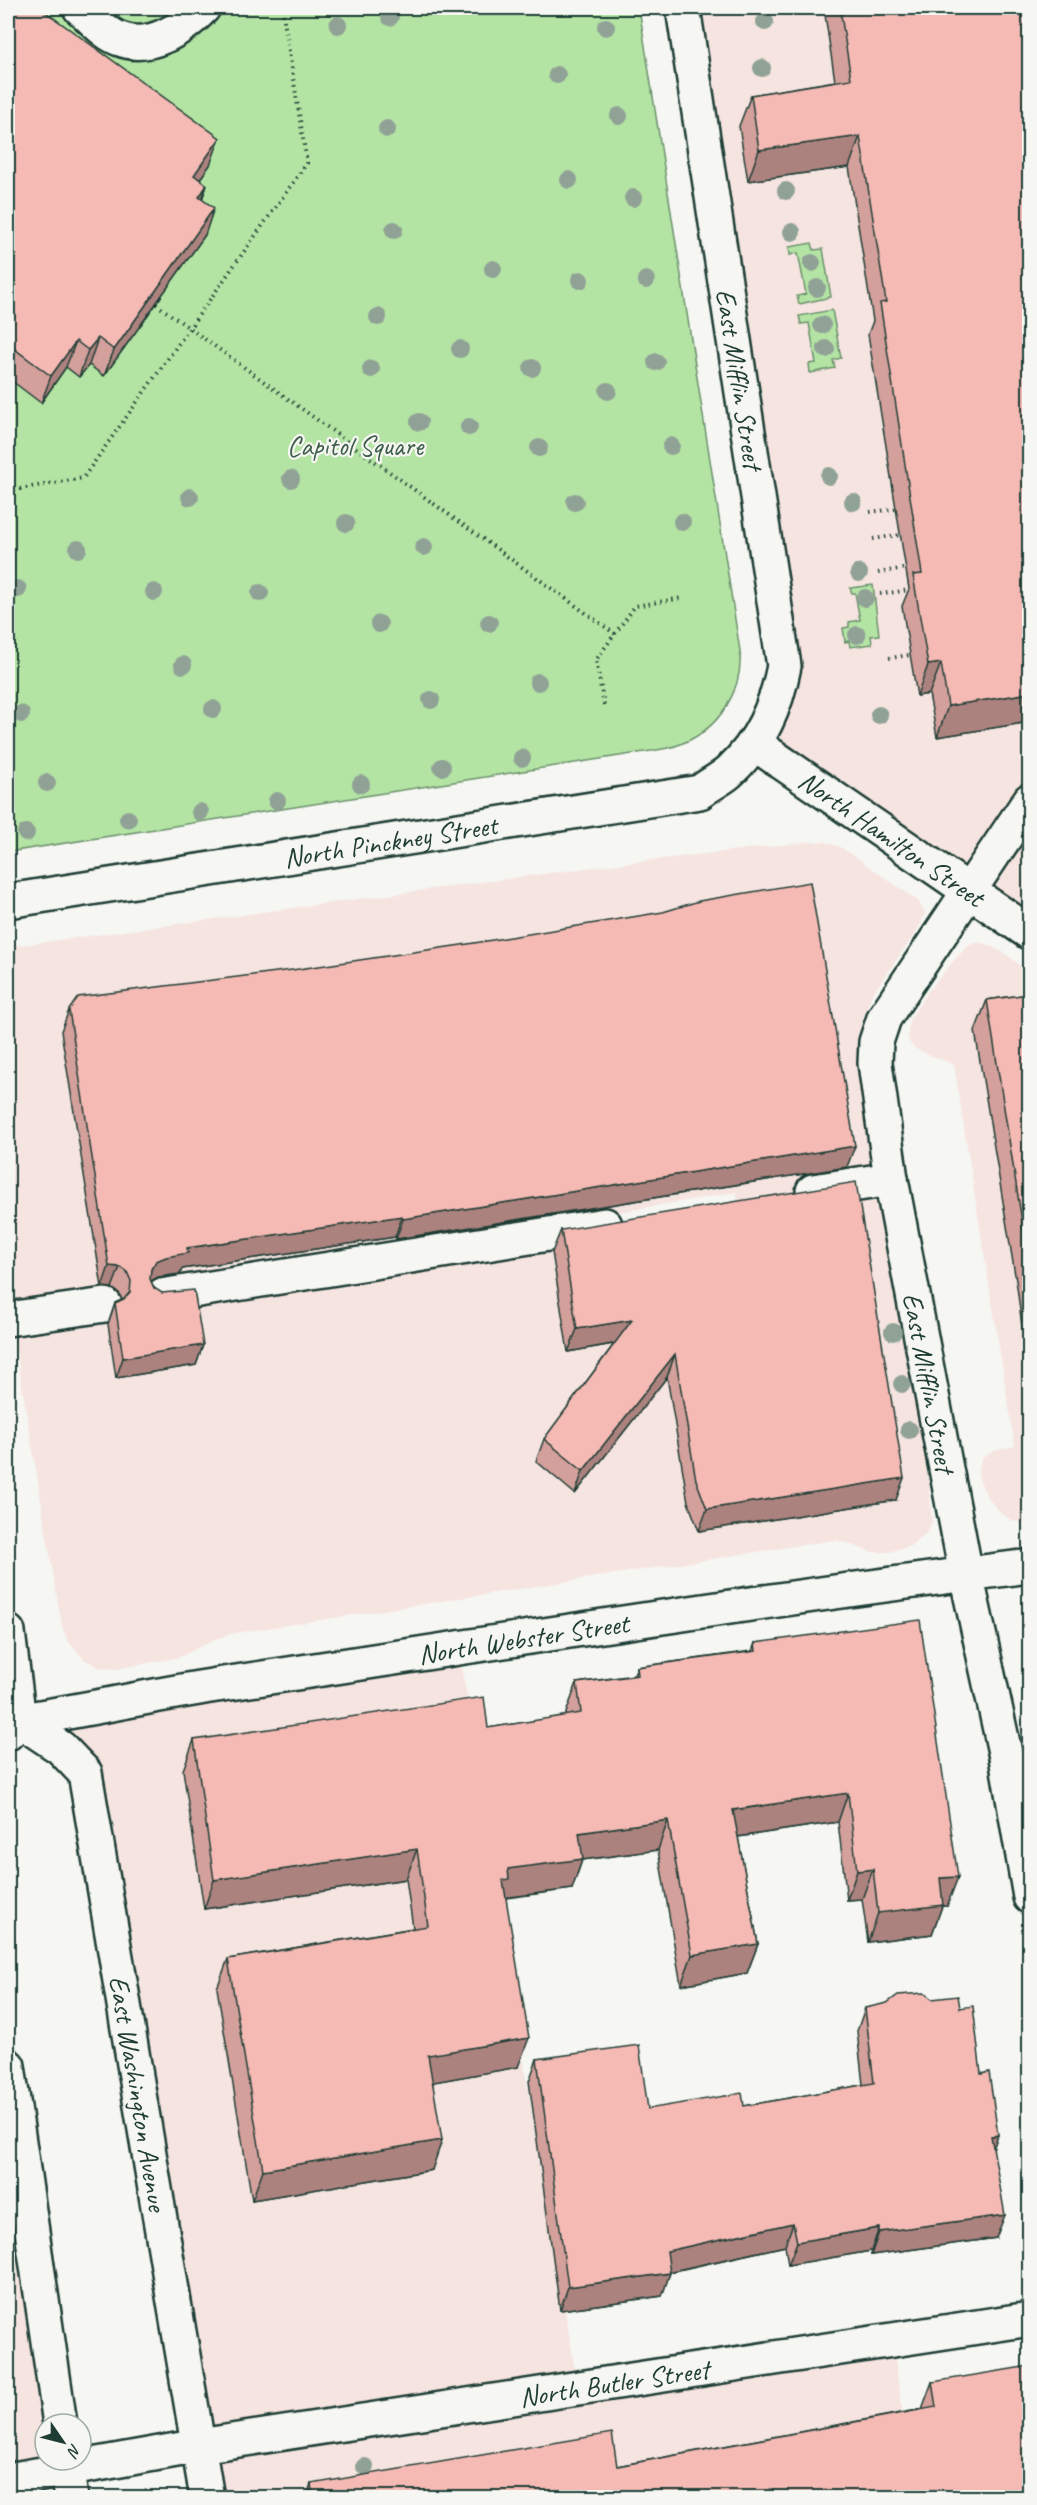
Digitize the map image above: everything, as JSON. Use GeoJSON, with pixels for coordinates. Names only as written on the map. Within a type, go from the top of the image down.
{"type":"FeatureCollection","features":[{"type":"Feature","properties":{"kind":"street"},"geometry":{"type":"LineString","coordinates":[[80,8],[121,40],[135,42],[176,32],[203,8]]}},
{"type":"Feature","properties":{"kind":"street","name":"East Mifflin Street"},"geometry":{"type":"LineString","coordinates":[[683,8],[784,666],[771,716],[755,744]]}},
{"type":"Feature","properties":{"kind":"street","name":"North Hamilton Street"},"geometry":{"type":"LineString","coordinates":[[755,744],[1029,933]]}},
{"type":"Feature","properties":{"kind":"street","name":"North Pinckney Street"},"geometry":{"type":"LineString","coordinates":[[8,901],[700,792],[729,773],[755,744]]}},
{"type":"Feature","properties":{"kind":"street"},"geometry":{"type":"LineString","coordinates":[[968,891],[1029,800]]}},
{"type":"Feature","properties":{"kind":"street","name":"East Mifflin Street"},"geometry":{"type":"LineString","coordinates":[[968,891],[897,995],[884,1018],[876,1042],[875,1063],[891,1179],[966,1574],[1006,1757],[1029,1897]]}},
{"type":"Feature","properties":{"kind":"street"},"geometry":{"type":"LineString","coordinates":[[782,1196],[891,1179]]}},
{"type":"Feature","properties":{"kind":"street"},"geometry":{"type":"LineString","coordinates":[[161,1296],[631,1221]]}},
{"type":"Feature","properties":{"kind":"street"},"geometry":{"type":"LineString","coordinates":[[8,1319],[105,1305]]}},
{"type":"Feature","properties":{"kind":"street","name":"North Webster Street"},"geometry":{"type":"LineString","coordinates":[[11,1725],[162,1694],[501,1641],[921,1578],[1029,1566]]}},
{"type":"Feature","properties":{"kind":"street"},"geometry":{"type":"LineString","coordinates":[[8,1632],[11,1725]]}},
{"type":"Feature","properties":{"kind":"street","name":"East Washington Avenue"},"geometry":{"type":"LineString","coordinates":[[11,1725],[61,1748],[85,1773],[207,2498]]}},
{"type":"Feature","properties":{"kind":"street"},"geometry":{"type":"LineString","coordinates":[[8,2066],[58,2412]]}},
{"type":"Feature","properties":{"kind":"street","name":"North Butler Street"},"geometry":{"type":"LineString","coordinates":[[8,2480],[67,2476],[199,2446],[1029,2319]]}},
{"type":"Feature","properties":{"kind":"path"},"geometry":{"type":"LineString","coordinates":[[8,491],[82,478],[307,163],[282,8]]}},
{"type":"Feature","properties":{"kind":"path"},"geometry":{"type":"LineString","coordinates":[[156,304],[615,634]]}},
{"type":"Feature","properties":{"kind":"path"},"geometry":{"type":"LineString","coordinates":[[870,512],[896,509]]}},
{"type":"Feature","properties":{"kind":"path"},"geometry":{"type":"LineString","coordinates":[[873,539],[900,535]]}},
{"type":"Feature","properties":{"kind":"path"},"geometry":{"type":"LineString","coordinates":[[878,573],[912,567]]}},
{"type":"Feature","properties":{"kind":"path"},"geometry":{"type":"LineString","coordinates":[[880,594],[914,589]]}},
{"type":"Feature","properties":{"kind":"path"},"geometry":{"type":"LineString","coordinates":[[603,705],[596,660],[615,634],[636,606],[682,598]]}},
{"type":"Feature","properties":{"kind":"path"},"geometry":{"type":"LineString","coordinates":[[889,658],[910,655]]}},
{"type":"Feature","properties":{"kind":"shaded area"},"geometry":{"type":"Polygon","coordinates":[[[683,8],[1029,8],[1029,933],[755,744],[780,688],[683,8]]]}},
{"type":"Feature","properties":{"kind":"shaded area"},"geometry":{"type":"Polygon","coordinates":[[[808,842],[826,842],[844,849],[918,901],[925,913],[919,928],[872,994],[861,1023],[861,1037],[929,1486],[932,1522],[927,1533],[910,1546],[889,1552],[871,1552],[834,1540],[230,1634],[180,1657],[116,1669],[99,1667],[84,1659],[68,1641],[62,1627],[8,1301],[8,947],[594,867],[808,842]],[[736,1192],[551,1224],[556,1252],[743,1221],[736,1192]]]}},
{"type":"Feature","properties":{"kind":"shaded area"},"geometry":{"type":"Polygon","coordinates":[[[983,943],[1003,952],[1018,964],[1029,981],[1029,1523],[1013,1521],[1002,1514],[987,1497],[979,1479],[978,1470],[982,1458],[994,1451],[1015,1446],[954,1065],[916,1049],[908,1037],[909,1021],[927,993],[957,957],[968,946],[983,943]]]}},
{"type":"Feature","properties":{"kind":"shaded area"},"geometry":{"type":"Polygon","coordinates":[[[457,1648],[473,1726],[498,1908],[578,2388],[892,2340],[915,2497],[207,2497],[85,1773],[19,1720],[457,1648]]]}},
{"type":"Feature","properties":{"kind":"shaded area"},"geometry":{"type":"Polygon","coordinates":[[[8,2066],[44,2412],[33,2412],[33,2466],[8,2480],[8,2066]]]}},
{"type":"Feature","properties":{"kind":"green space","name":"Capitol Square"},"geometry":{"type":"Polygon","coordinates":[[[8,8],[639,8],[740,651],[738,680],[733,693],[718,718],[708,728],[683,743],[663,749],[8,852],[8,8]]]}},
{"type":"Feature","properties":{"kind":"green space"},"geometry":{"type":"Polygon","coordinates":[[[812,243],[814,250],[823,249],[831,297],[799,304],[797,296],[806,294],[798,253],[790,255],[789,247],[812,243]]]}},
{"type":"Feature","properties":{"kind":"green space"},"geometry":{"type":"Polygon","coordinates":[[[832,310],[841,358],[833,360],[835,368],[810,373],[809,364],[816,363],[809,323],[801,324],[799,316],[832,310]]]}},
{"type":"Feature","properties":{"kind":"green space"},"geometry":{"type":"Polygon","coordinates":[[[873,585],[879,635],[871,636],[872,644],[850,647],[849,641],[845,642],[843,628],[849,627],[849,622],[860,620],[855,593],[852,593],[850,588],[873,585]]]}},
{"type":"Feature","properties":{"kind":"building"},"geometry":{"type":"Polygon","coordinates":[[[8,8],[40,8],[220,138],[194,175],[207,185],[199,197],[214,208],[114,350],[98,338],[88,350],[76,341],[51,376],[8,344],[8,8]]]}},
{"type":"Feature","properties":{"kind":"building"},"geometry":{"type":"Polygon","coordinates":[[[840,8],[1029,8],[1029,693],[948,706],[941,663],[928,665],[913,575],[922,574],[880,303],[886,302],[860,136],[759,150],[751,95],[851,79],[840,8]]]}},
{"type":"Feature","properties":{"kind":"building"},"geometry":{"type":"Polygon","coordinates":[[[810,882],[855,1146],[403,1219],[402,1216],[187,1248],[188,1253],[156,1261],[151,1269],[150,1279],[154,1288],[162,1293],[194,1290],[203,1345],[123,1358],[115,1303],[124,1299],[130,1292],[131,1281],[127,1272],[120,1267],[109,1266],[69,1010],[78,997],[292,970],[468,944],[663,912],[699,901],[810,882]]]}},
{"type":"Feature","properties":{"kind":"building"},"geometry":{"type":"Polygon","coordinates":[[[1029,994],[1029,1266],[987,1000],[1029,994]]]}},
{"type":"Feature","properties":{"kind":"building"},"geometry":{"type":"Polygon","coordinates":[[[856,1182],[904,1478],[707,1509],[696,1480],[675,1354],[583,1471],[544,1439],[632,1320],[577,1329],[561,1230],[856,1182]]]}},
{"type":"Feature","properties":{"kind":"building"},"geometry":{"type":"Polygon","coordinates":[[[920,1620],[958,1877],[940,1878],[943,1905],[878,1913],[873,1869],[857,1871],[848,1793],[733,1810],[758,1944],[692,1955],[668,1820],[579,1833],[583,1859],[508,1869],[509,1879],[503,1880],[529,2038],[428,2055],[442,2140],[263,2170],[228,1959],[428,1926],[417,1849],[214,1880],[194,1740],[484,1697],[488,1728],[581,1713],[577,1683],[638,1675],[637,1667],[756,1651],[755,1643],[920,1620]]]}},
{"type":"Feature","properties":{"kind":"building"},"geometry":{"type":"Polygon","coordinates":[[[924,1993],[932,1999],[958,1996],[960,2008],[973,2006],[981,2074],[989,2072],[998,2135],[991,2136],[1005,2215],[879,2232],[879,2228],[797,2242],[793,2223],[667,2251],[670,2273],[568,2287],[537,2059],[639,2045],[648,2109],[742,2093],[744,2106],[874,2083],[865,2008],[887,2003],[898,1995],[924,1993]]]}},
{"type":"Feature","properties":{"kind":"building"},"geometry":{"type":"Polygon","coordinates":[[[1029,2366],[1029,2498],[313,2498],[311,2484],[612,2433],[617,2466],[936,2407],[932,2382],[1029,2366]]]}}]}
